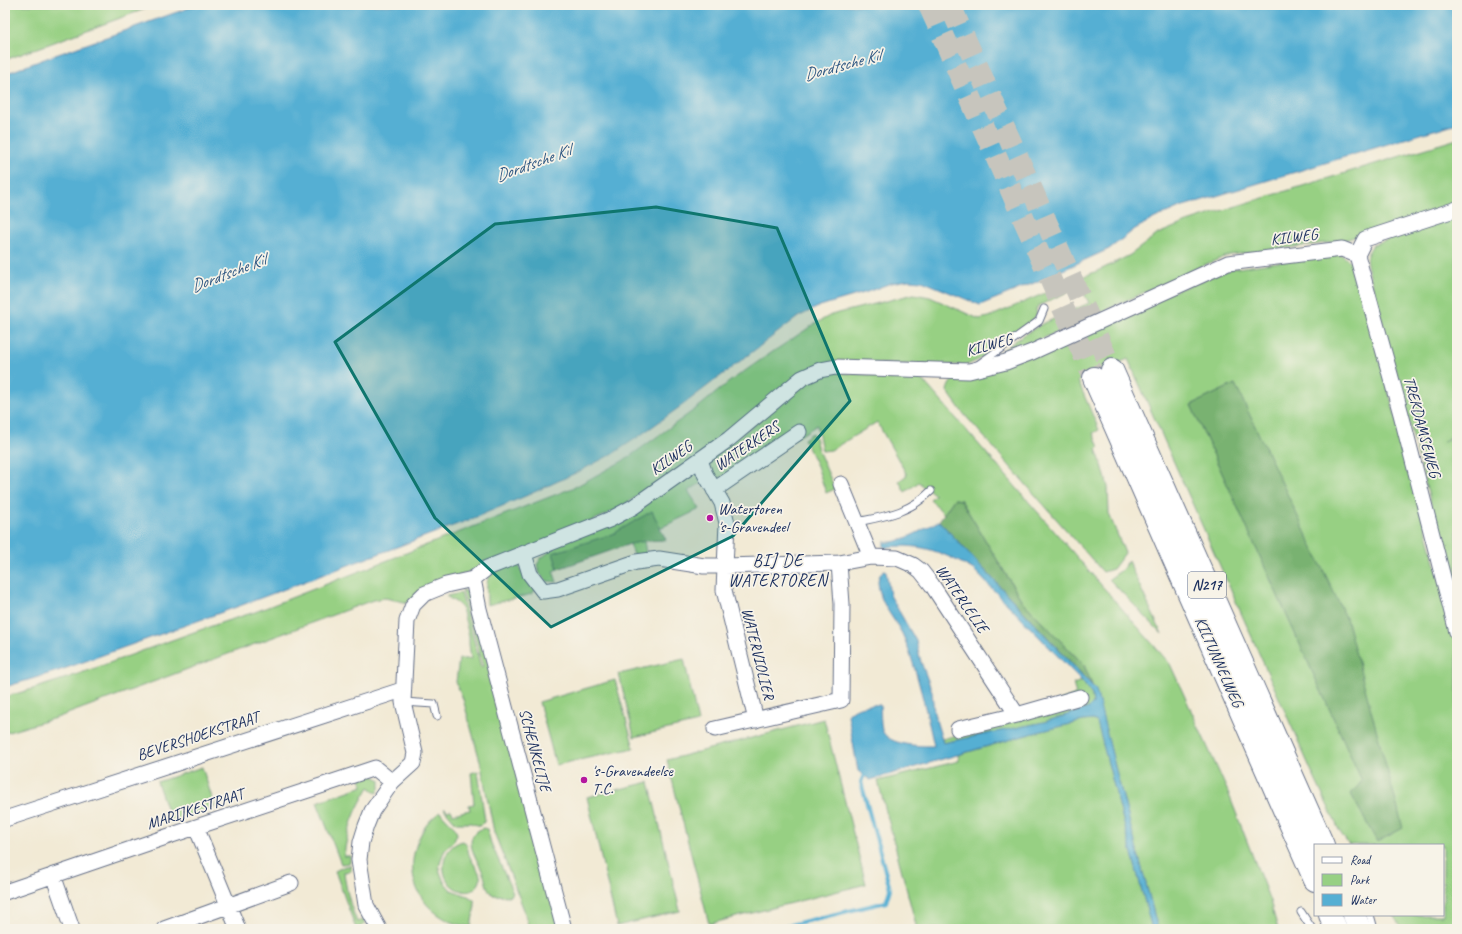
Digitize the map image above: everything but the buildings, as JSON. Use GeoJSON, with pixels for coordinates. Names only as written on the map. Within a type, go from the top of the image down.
{"type":"FeatureCollection","features":[{"type":"Feature","properties":{"kind":"main road","name":"KILTUNNELWEG"},"geometry":{"type":"LineString","coordinates":[[1314,878],[1103,374],[1323,844]]}},
{"type":"Feature","properties":{"kind":"main road"},"geometry":{"type":"LineString","coordinates":[[1330,916],[1336,929]]}},
{"type":"Feature","properties":{"kind":"main road"},"geometry":{"type":"LineString","coordinates":[[1354,916],[1360,929]]}},
{"type":"Feature","properties":{"kind":"street"},"geometry":{"type":"LineString","coordinates":[[1357,255],[1365,239],[1457,209]]}},
{"type":"Feature","properties":{"kind":"street","name":"KILWEG"},"geometry":{"type":"LineString","coordinates":[[402,696],[407,621],[413,605],[424,594],[446,585],[473,579],[487,568],[611,519],[633,507],[729,439],[802,378],[820,370],[836,367],[969,371],[1006,362],[1032,352],[1228,263],[1342,249],[1357,255]]}},
{"type":"Feature","properties":{"kind":"street","name":"TREKDAMSEWEG"},"geometry":{"type":"LineString","coordinates":[[1357,255],[1403,421],[1457,632]]}},
{"type":"Feature","properties":{"kind":"street","name":"WATERKERS"},"geometry":{"type":"LineString","coordinates":[[714,490],[799,432]]}},
{"type":"Feature","properties":{"kind":"street","name":"WATERVIOLIER"},"geometry":{"type":"LineString","coordinates":[[700,460],[705,474],[722,503],[727,523],[724,590],[756,720]]}},
{"type":"Feature","properties":{"kind":"street"},"geometry":{"type":"LineString","coordinates":[[841,484],[871,557]]}},
{"type":"Feature","properties":{"kind":"street"},"geometry":{"type":"LineString","coordinates":[[524,554],[530,574],[543,591],[558,589],[636,562],[658,559],[704,566],[725,566]]}},
{"type":"Feature","properties":{"kind":"street","name":"WATERLELIE"},"geometry":{"type":"LineString","coordinates":[[725,566],[839,564],[871,557],[897,558],[913,565],[932,585],[976,649],[1017,715]]}},
{"type":"Feature","properties":{"kind":"street","name":"WATERVIOLIER"},"geometry":{"type":"LineString","coordinates":[[715,729],[841,700],[842,604],[839,564]]}},
{"type":"Feature","properties":{"kind":"street","name":"SCHENKELTJE"},"geometry":{"type":"LineString","coordinates":[[473,579],[487,639],[564,929]]}},
{"type":"Feature","properties":{"kind":"street"},"geometry":{"type":"LineString","coordinates":[[380,929],[366,906],[359,860],[366,826],[372,811],[392,782],[413,763],[414,753],[402,696]]}},
{"type":"Feature","properties":{"kind":"street","name":"BEVERSHOEKSTRAAT"},"geometry":{"type":"LineString","coordinates":[[5,819],[402,696]]}},
{"type":"Feature","properties":{"kind":"street"},"geometry":{"type":"LineString","coordinates":[[958,729],[1017,715],[1080,697]]}},
{"type":"Feature","properties":{"kind":"street","name":"MARIJKESTRAAT"},"geometry":{"type":"LineString","coordinates":[[5,892],[375,768],[392,782]]}},
{"type":"Feature","properties":{"kind":"street"},"geometry":{"type":"LineString","coordinates":[[196,827],[238,929]]}},
{"type":"Feature","properties":{"kind":"street"},"geometry":{"type":"LineString","coordinates":[[53,875],[72,929]]}},
{"type":"Feature","properties":{"kind":"street"},"geometry":{"type":"LineString","coordinates":[[164,929],[291,883]]}},
{"type":"Feature","properties":{"kind":"lane"},"geometry":{"type":"LineString","coordinates":[[969,371],[1039,321],[1044,309]]}},
{"type":"Feature","properties":{"kind":"lane"},"geometry":{"type":"LineString","coordinates":[[857,522],[897,513],[922,500],[931,491]]}},
{"type":"Feature","properties":{"kind":"lane"},"geometry":{"type":"LineString","coordinates":[[402,696],[434,704],[437,716]]}},
{"type":"Feature","properties":{"kind":"lane"},"geometry":{"type":"LineString","coordinates":[[1301,912],[1312,929]]}},
{"type":"Feature","properties":{"kind":"lane"},"geometry":{"type":"LineString","coordinates":[[1370,916],[1374,929]]}},
{"type":"Feature","properties":{"kind":"highlighted area"},"geometry":{"type":"Polygon","coordinates":[[[656,207],[777,228],[850,401],[733,536],[551,627],[435,518],[335,342],[495,224],[656,207]]]}},
{"type":"Feature","properties":{"kind":"green space"},"geometry":{"type":"Polygon","coordinates":[[[5,5],[156,5],[5,60],[5,5]]]}},
{"type":"Feature","properties":{"kind":"green space"},"geometry":{"type":"Polygon","coordinates":[[[1457,139],[1457,203],[1342,241],[1230,255],[1204,265],[998,359],[995,356],[1019,338],[1040,325],[1089,303],[1080,286],[1038,306],[1036,310],[1037,314],[1031,323],[978,360],[967,365],[834,363],[697,459],[612,512],[537,545],[439,584],[409,603],[385,598],[373,600],[59,717],[5,733],[5,697],[68,678],[255,612],[575,487],[626,459],[701,405],[729,382],[813,325],[831,315],[914,294],[930,297],[979,319],[989,317],[1104,268],[1130,255],[1158,234],[1184,223],[1457,139]]]}},
{"type":"Feature","properties":{"kind":"green space"},"geometry":{"type":"Polygon","coordinates":[[[1457,217],[1457,436],[1443,441],[1457,439],[1457,601],[1366,259],[1368,252],[1374,244],[1457,217]]]}},
{"type":"Feature","properties":{"kind":"green space"},"geometry":{"type":"Polygon","coordinates":[[[1339,253],[1354,264],[1457,643],[1457,929],[1402,929],[1394,916],[1444,916],[1444,844],[1348,844],[1340,832],[1128,359],[1078,381],[1099,430],[1093,433],[1099,447],[1096,449],[1108,487],[1109,514],[1125,553],[1113,569],[1103,572],[963,413],[947,391],[952,381],[960,375],[1231,269],[1339,253]],[[1235,384],[1191,405],[1363,781],[1351,794],[1402,828],[1235,384]]]}},
{"type":"Feature","properties":{"kind":"green space"},"geometry":{"type":"Polygon","coordinates":[[[830,372],[921,378],[1170,664],[1228,792],[1270,901],[1278,929],[1158,929],[1096,691],[1084,665],[1022,601],[961,500],[954,499],[944,514],[930,499],[935,495],[927,488],[925,489],[919,482],[905,492],[899,481],[907,475],[877,422],[831,450],[822,451],[817,425],[803,434],[716,480],[709,464],[714,456],[797,391],[816,378],[830,372]]]}},
{"type":"Feature","properties":{"kind":"green space"},"geometry":{"type":"Polygon","coordinates":[[[1235,384],[1346,618],[1403,828],[1377,842],[1351,794],[1362,781],[1191,405],[1235,384]]]}},
{"type":"Feature","properties":{"kind":"green space"},"geometry":{"type":"Polygon","coordinates":[[[812,433],[815,437],[818,450],[835,489],[826,493],[817,466],[804,439],[812,433]]]}},
{"type":"Feature","properties":{"kind":"green space"},"geometry":{"type":"Polygon","coordinates":[[[696,469],[701,483],[688,491],[700,509],[660,528],[652,511],[613,534],[553,553],[558,569],[553,571],[557,582],[546,581],[540,574],[537,565],[541,558],[549,552],[549,549],[696,469]]]}},
{"type":"Feature","properties":{"kind":"green space"},"geometry":{"type":"Polygon","coordinates":[[[954,499],[961,500],[1022,601],[1084,665],[1092,685],[939,521],[954,499]]]}},
{"type":"Feature","properties":{"kind":"green space"},"geometry":{"type":"Polygon","coordinates":[[[652,511],[666,540],[645,541],[630,544],[558,569],[553,553],[613,534],[652,511]]]}},
{"type":"Feature","properties":{"kind":"green space"},"geometry":{"type":"Polygon","coordinates":[[[644,541],[646,553],[634,555],[630,544],[644,541]]]}},
{"type":"Feature","properties":{"kind":"green space"},"geometry":{"type":"Polygon","coordinates":[[[1128,561],[1162,634],[1109,579],[1122,570],[1128,561]]]}},
{"type":"Feature","properties":{"kind":"green space"},"geometry":{"type":"Polygon","coordinates":[[[517,562],[525,578],[536,589],[532,594],[487,605],[487,585],[490,575],[499,569],[517,562]]]}},
{"type":"Feature","properties":{"kind":"green space"},"geometry":{"type":"Polygon","coordinates":[[[462,589],[470,594],[561,929],[529,929],[524,910],[494,832],[480,761],[463,699],[456,682],[459,659],[471,659],[469,636],[462,608],[446,596],[461,593],[481,667],[483,666],[462,589]]]}},
{"type":"Feature","properties":{"kind":"green space"},"geometry":{"type":"Polygon","coordinates":[[[684,659],[698,722],[634,737],[619,674],[684,659]]]}},
{"type":"Feature","properties":{"kind":"green space"},"geometry":{"type":"Polygon","coordinates":[[[615,680],[634,748],[556,765],[539,702],[615,680]]]}},
{"type":"Feature","properties":{"kind":"green space"},"geometry":{"type":"Polygon","coordinates":[[[1082,681],[1092,695],[1093,704],[1089,708],[1044,722],[943,743],[942,739],[991,727],[1076,694],[1073,684],[1082,681]]]}},
{"type":"Feature","properties":{"kind":"green space"},"geometry":{"type":"Polygon","coordinates":[[[824,719],[866,884],[709,924],[667,760],[824,719]]]}},
{"type":"Feature","properties":{"kind":"green space"},"geometry":{"type":"Polygon","coordinates":[[[1093,720],[1097,722],[1152,929],[917,929],[878,781],[959,761],[958,755],[1030,734],[1093,720]]]}},
{"type":"Feature","properties":{"kind":"green space"},"geometry":{"type":"Polygon","coordinates":[[[202,767],[215,807],[171,822],[157,782],[202,767]]]}},
{"type":"Feature","properties":{"kind":"green space"},"geometry":{"type":"Polygon","coordinates":[[[478,771],[485,821],[480,826],[471,823],[456,823],[444,809],[445,808],[447,811],[451,810],[453,814],[470,810],[469,805],[474,804],[471,773],[478,771]]]}},
{"type":"Feature","properties":{"kind":"green space"},"geometry":{"type":"Polygon","coordinates":[[[371,774],[380,780],[380,786],[377,793],[369,787],[352,820],[344,856],[350,856],[350,863],[341,864],[317,802],[363,786],[360,778],[371,774]]]}},
{"type":"Feature","properties":{"kind":"green space"},"geometry":{"type":"Polygon","coordinates":[[[649,782],[680,911],[617,926],[587,797],[649,782]]]}},
{"type":"Feature","properties":{"kind":"green space"},"geometry":{"type":"Polygon","coordinates":[[[440,812],[455,828],[457,834],[454,841],[447,847],[443,854],[439,867],[440,872],[444,882],[451,890],[468,896],[474,900],[475,905],[471,927],[449,921],[432,909],[423,900],[414,879],[414,856],[417,844],[426,826],[432,818],[440,812]]]}},
{"type":"Feature","properties":{"kind":"green space"},"geometry":{"type":"Polygon","coordinates":[[[483,828],[487,829],[491,843],[513,893],[510,896],[493,895],[490,892],[474,855],[471,843],[472,837],[476,832],[483,828]]]}},
{"type":"Feature","properties":{"kind":"green space"},"geometry":{"type":"Polygon","coordinates":[[[463,841],[466,844],[470,857],[480,877],[478,885],[468,892],[454,887],[448,881],[444,866],[445,857],[449,850],[455,844],[463,841]]]}},
{"type":"Feature","properties":{"kind":"green space"},"geometry":{"type":"Polygon","coordinates":[[[345,866],[351,866],[351,871],[344,872],[352,910],[357,922],[363,920],[365,924],[356,929],[335,871],[345,866]]]}},
{"type":"Feature","properties":{"kind":"water","name":"Dordtsche Kil"},"geometry":{"type":"Polygon","coordinates":[[[197,5],[1457,5],[1457,123],[1180,207],[1135,229],[1109,249],[1034,283],[980,305],[922,281],[908,280],[891,283],[820,306],[798,317],[638,437],[614,453],[580,471],[474,518],[242,605],[58,671],[5,687],[5,74],[197,5]]]}},
{"type":"Feature","properties":{"kind":"water"},"geometry":{"type":"Polygon","coordinates":[[[939,521],[1096,690],[1158,929],[1152,929],[1097,722],[1093,720],[1083,721],[1030,734],[870,780],[858,771],[848,715],[854,710],[867,705],[880,705],[882,730],[885,735],[891,739],[905,744],[934,746],[910,653],[902,633],[883,602],[878,586],[879,576],[884,570],[886,571],[890,595],[916,641],[921,662],[932,691],[934,713],[943,743],[1044,722],[1089,708],[1093,704],[1092,695],[1082,681],[974,570],[943,554],[922,548],[900,546],[887,547],[887,549],[884,547],[884,542],[898,541],[939,521]]]}},
{"type":"Feature","properties":{"kind":"waterway"},"geometry":{"type":"LineString","coordinates":[[773,929],[886,902],[890,889],[861,782],[864,775],[868,774]]}},
{"type":"Feature","properties":{"kind":"tunnel"},"geometry":{"type":"LineString","coordinates":[[929,5],[1094,378]]}},
{"type":"Feature","properties":{"kind":"tunnel"},"geometry":{"type":"LineString","coordinates":[[950,5],[1112,370]]}},
{"type":"Feature","properties":{"kind":"place","name":"Watertoren 's-Gravendeel"},"geometry":{"type":"Point","coordinates":[710,518]}},
{"type":"Feature","properties":{"kind":"place","name":"'s-Gravendeelse T.C."},"geometry":{"type":"Point","coordinates":[584,780]}},
{"type":"Feature","properties":{"kind":"district","name":"BIJ DE WATERTOREN"},"geometry":{"type":"Point","coordinates":[778,570]}}]}
